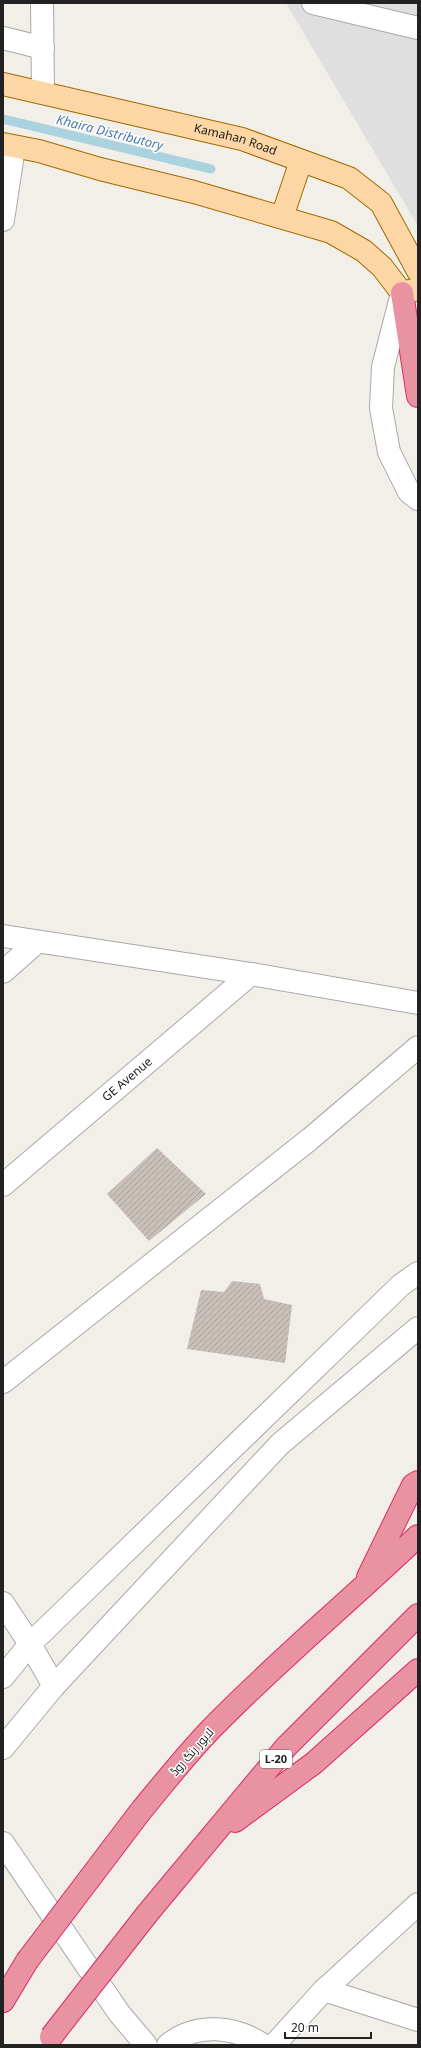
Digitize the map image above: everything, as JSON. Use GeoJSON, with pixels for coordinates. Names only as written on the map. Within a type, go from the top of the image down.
{"type":"FeatureCollection","features":[{"type":"Feature","properties":{"kind":"highway"},"geometry":{"type":"LineString","coordinates":[[410,291],[418,396]]}},
{"type":"Feature","properties":{"kind":"highway"},"geometry":{"type":"LineString","coordinates":[[361,1591],[413,1485],[418,1482]]}},
{"type":"Feature","properties":{"kind":"highway","name":"لاہور رنگ روڈ"},"geometry":{"type":"LineString","coordinates":[[3,2002],[27,1961],[140,1812],[211,1729],[298,1646],[361,1591],[418,1536]]}},
{"type":"Feature","properties":{"kind":"highway","name":"L-20"},"geometry":{"type":"LineString","coordinates":[[48,2041],[146,1914],[286,1747],[418,1615]]}},
{"type":"Feature","properties":{"kind":"highway"},"geometry":{"type":"LineString","coordinates":[[207,1841],[314,1763],[418,1670]]}},
{"type":"Feature","properties":{"kind":"main road","name":"Kamahan Road"},"geometry":{"type":"LineString","coordinates":[[3,84],[242,139],[349,178],[381,203],[418,271]]}},
{"type":"Feature","properties":{"kind":"main road"},"geometry":{"type":"LineString","coordinates":[[8,145],[39,151],[100,169],[194,192],[331,232],[364,251],[410,291]]}},
{"type":"Feature","properties":{"kind":"main road"},"geometry":{"type":"LineString","coordinates":[[282,217],[301,161]]}},
{"type":"Feature","properties":{"kind":"street"},"geometry":{"type":"LineString","coordinates":[[42,3],[43,93]]}},
{"type":"Feature","properties":{"kind":"street"},"geometry":{"type":"LineString","coordinates":[[312,3],[418,28]]}},
{"type":"Feature","properties":{"kind":"street"},"geometry":{"type":"LineString","coordinates":[[3,38],[43,48]]}},
{"type":"Feature","properties":{"kind":"street"},"geometry":{"type":"LineString","coordinates":[[3,220],[8,145]]}},
{"type":"Feature","properties":{"kind":"street"},"geometry":{"type":"LineString","coordinates":[[410,291],[383,368],[381,408],[389,452],[409,492],[418,499]]}},
{"type":"Feature","properties":{"kind":"street"},"geometry":{"type":"LineString","coordinates":[[3,936],[251,974],[418,1004]]}},
{"type":"Feature","properties":{"kind":"street"},"geometry":{"type":"LineString","coordinates":[[3,972],[37,942]]}},
{"type":"Feature","properties":{"kind":"street","name":"GE Avenue"},"geometry":{"type":"LineString","coordinates":[[3,1185],[251,974]]}},
{"type":"Feature","properties":{"kind":"street"},"geometry":{"type":"LineString","coordinates":[[3,1382],[310,1139],[418,1047]]}},
{"type":"Feature","properties":{"kind":"street"},"geometry":{"type":"LineString","coordinates":[[3,1677],[30,1644],[401,1285],[418,1273]]}},
{"type":"Feature","properties":{"kind":"street"},"geometry":{"type":"LineString","coordinates":[[3,1748],[54,1686],[280,1444],[418,1328]]}},
{"type":"Feature","properties":{"kind":"street"},"geometry":{"type":"LineString","coordinates":[[3,1603],[30,1644],[54,1686]]}},
{"type":"Feature","properties":{"kind":"street"},"geometry":{"type":"LineString","coordinates":[[3,1843],[119,2013],[146,2045]]}},
{"type":"Feature","properties":{"kind":"street"},"geometry":{"type":"LineString","coordinates":[[274,2045],[324,1990],[418,1904]]}},
{"type":"Feature","properties":{"kind":"street"},"geometry":{"type":"LineString","coordinates":[[324,1990],[418,2020]]}},
{"type":"Feature","properties":{"kind":"street"},"geometry":{"type":"LineString","coordinates":[[168,2045],[175,2040],[198,2030],[224,2029],[249,2035],[263,2045]]}},
{"type":"Feature","properties":{"kind":"shaded area"},"geometry":{"type":"Polygon","coordinates":[[[286,3],[418,3],[418,226],[286,3]]]}},
{"type":"Feature","properties":{"kind":"building"},"geometry":{"type":"Polygon","coordinates":[[[157,1148],[206,1194],[149,1241],[107,1194],[157,1148]]]}},
{"type":"Feature","properties":{"kind":"building"},"geometry":{"type":"Polygon","coordinates":[[[232,1281],[260,1284],[264,1299],[292,1305],[285,1363],[187,1349],[201,1290],[224,1292],[232,1281]]]}},
{"type":"Feature","properties":{"kind":"waterway","name":"Khaira Distributory"},"geometry":{"type":"LineString","coordinates":[[3,119],[211,169]]}}]}
